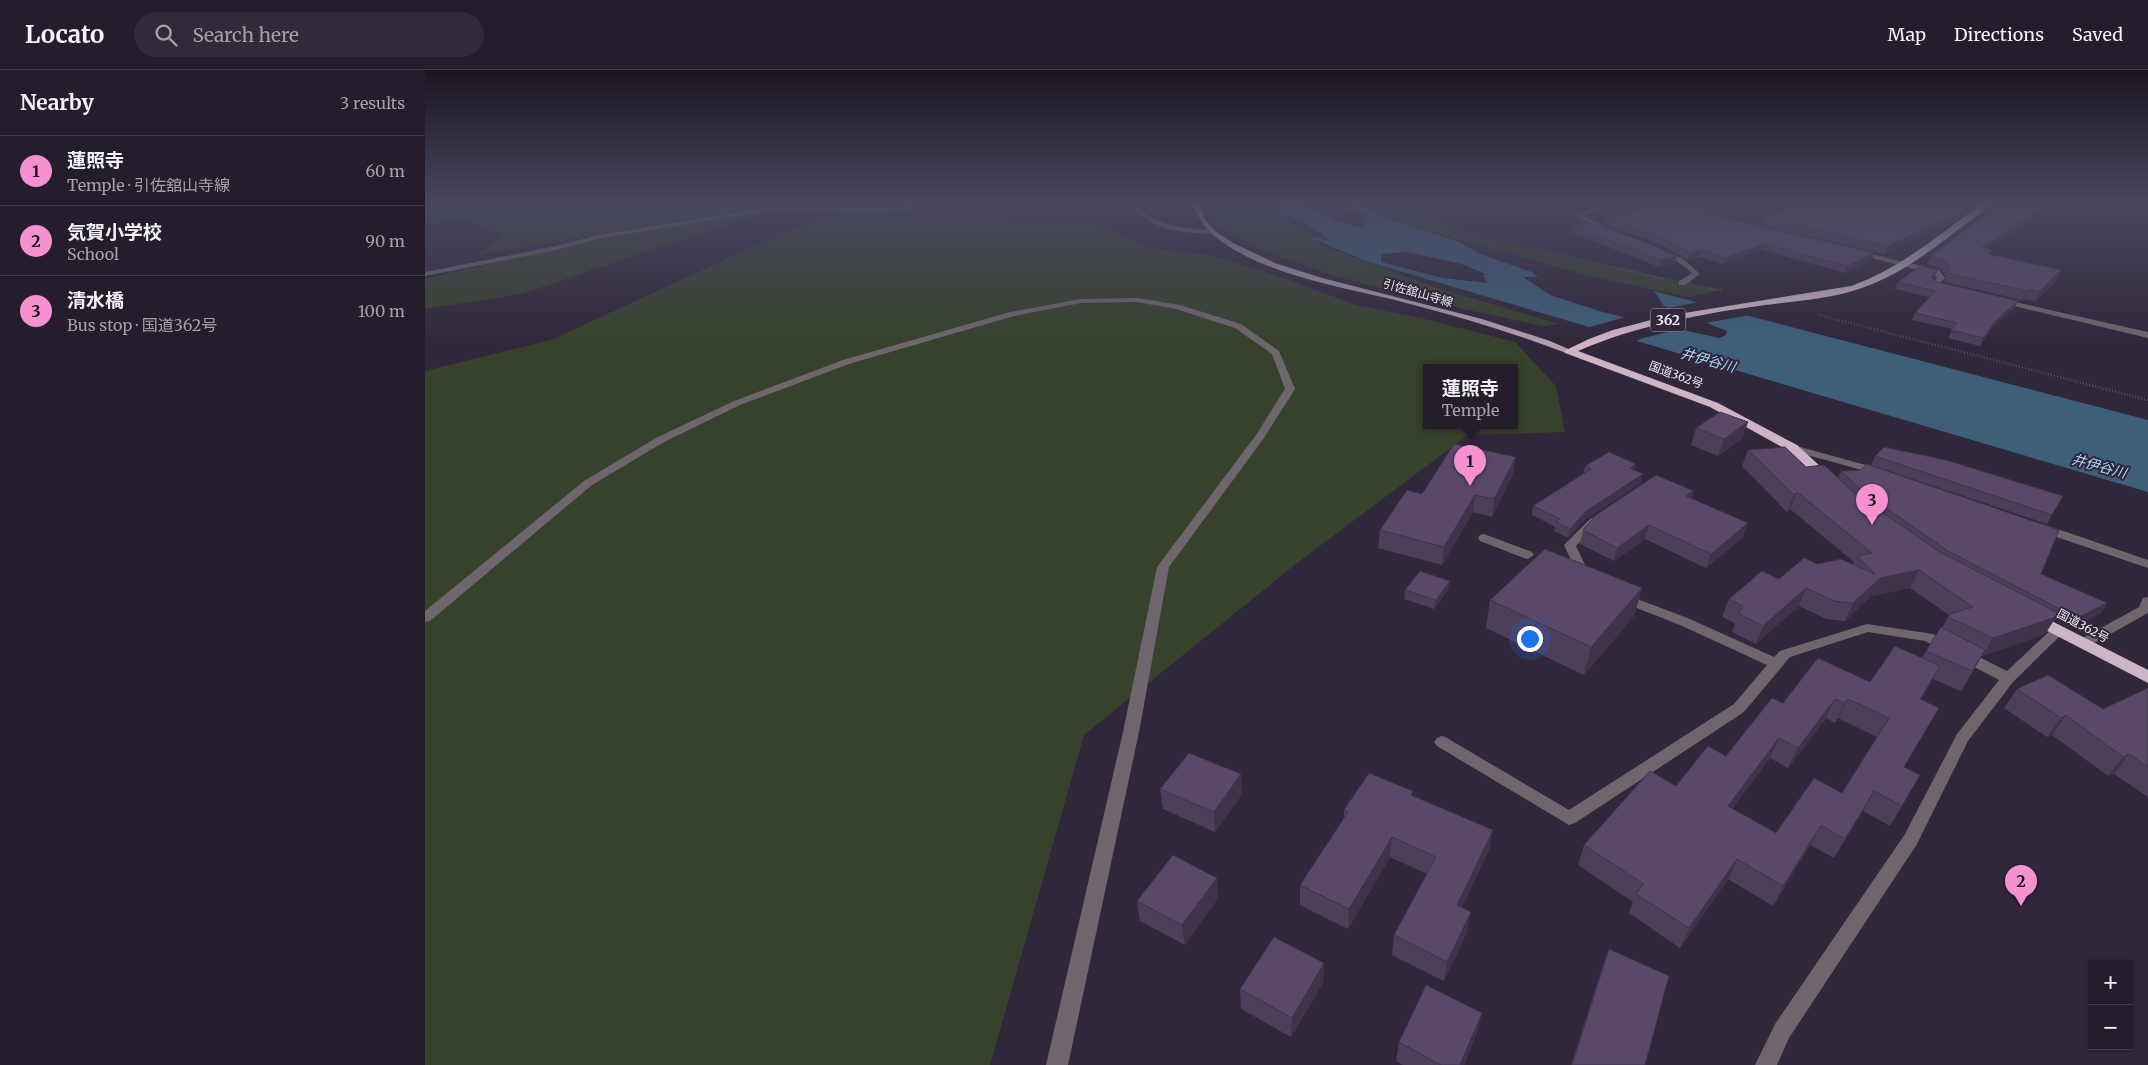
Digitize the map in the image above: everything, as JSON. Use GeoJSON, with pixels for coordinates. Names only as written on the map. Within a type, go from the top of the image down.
{"type":"FeatureCollection","features":[{"type":"Feature","properties":{"kind":"highway","name":"362"},"geometry":{"type":"LineString","coordinates":[[1569,351],[1588,342],[1646,324],[1853,288],[1884,276],[1924,249]]}},
{"type":"Feature","properties":{"kind":"highway","name":"国道362号"},"geometry":{"type":"LineString","coordinates":[[1569,351],[1714,405],[1793,448],[1840,492]]}},
{"type":"Feature","properties":{"kind":"highway","name":"国道362号"},"geometry":{"type":"LineString","coordinates":[[2024,612],[2148,678]]}},
{"type":"Feature","properties":{"kind":"main road","name":"引佐舘山寺線"},"geometry":{"type":"LineString","coordinates":[[1241,249],[1264,261],[1303,274],[1419,304],[1546,342],[1569,351]]}},
{"type":"Feature","properties":{"kind":"street"},"geometry":{"type":"LineString","coordinates":[[425,274],[548,249]]}},
{"type":"Feature","properties":{"kind":"street"},"geometry":{"type":"LineString","coordinates":[[1656,249],[1674,256],[1694,270],[1696,274],[1682,283]]}},
{"type":"Feature","properties":{"kind":"street"},"geometry":{"type":"LineString","coordinates":[[1846,250],[1936,272],[1941,278],[1935,284],[1954,289]]}},
{"type":"Feature","properties":{"kind":"street"},"geometry":{"type":"LineString","coordinates":[[1991,298],[2148,335]]}},
{"type":"Feature","properties":{"kind":"street"},"geometry":{"type":"LineString","coordinates":[[425,618],[588,483],[660,440],[737,403],[846,362],[1013,314],[1081,301],[1137,300],[1177,307],[1238,326],[1276,353],[1290,389],[1260,436],[1163,567],[1131,732],[1057,1065]]}},
{"type":"Feature","properties":{"kind":"street"},"geometry":{"type":"LineString","coordinates":[[1793,448],[1848,462],[1895,478]]}},
{"type":"Feature","properties":{"kind":"street"},"geometry":{"type":"LineString","coordinates":[[1569,571],[1586,580],[1570,545],[1588,525],[1604,514]]}},
{"type":"Feature","properties":{"kind":"street"},"geometry":{"type":"LineString","coordinates":[[2035,525],[2148,564]]}},
{"type":"Feature","properties":{"kind":"street"},"geometry":{"type":"LineString","coordinates":[[1484,538],[1528,555]]}},
{"type":"Feature","properties":{"kind":"street"},"geometry":{"type":"LineString","coordinates":[[1615,595],[1685,622],[1777,664]]}},
{"type":"Feature","properties":{"kind":"street"},"geometry":{"type":"LineString","coordinates":[[2085,644],[2147,607]]}},
{"type":"Feature","properties":{"kind":"street"},"geometry":{"type":"LineString","coordinates":[[1442,742],[1569,818],[1739,708],[1785,654],[1867,628],[1928,637],[2008,678]]}},
{"type":"Feature","properties":{"kind":"street"},"geometry":{"type":"LineString","coordinates":[[1766,1065],[1782,1031],[1911,839],[1962,738],[2008,678],[2059,630]]}},
{"type":"Feature","properties":{"kind":"path"},"geometry":{"type":"LineString","coordinates":[[1542,249],[1682,283],[1721,290]]}},
{"type":"Feature","properties":{"kind":"path"},"geometry":{"type":"LineString","coordinates":[[1816,314],[2148,400]]}},
{"type":"Feature","properties":{"kind":"green space"},"geometry":{"type":"Polygon","coordinates":[[[484,249],[512,249],[475,256],[484,249]]]}},
{"type":"Feature","properties":{"kind":"green space"},"geometry":{"type":"Polygon","coordinates":[[[550,249],[654,249],[521,294],[425,309],[425,279],[550,249]]]}},
{"type":"Feature","properties":{"kind":"green space"},"geometry":{"type":"Polygon","coordinates":[[[747,249],[1162,249],[1211,255],[1266,272],[1356,305],[1421,318],[1515,342],[1556,386],[1565,432],[1468,435],[1297,563],[1084,735],[990,1065],[425,1065],[425,371],[551,340],[747,249]]]}},
{"type":"Feature","properties":{"kind":"green space"},"geometry":{"type":"Polygon","coordinates":[[[1333,249],[1437,288],[1560,324],[1543,326],[1459,308],[1334,276],[1261,250],[1333,249]]]}},
{"type":"Feature","properties":{"kind":"green space"},"geometry":{"type":"Polygon","coordinates":[[[1495,249],[1534,249],[1721,290],[1689,297],[1589,276],[1495,249]]]}},
{"type":"Feature","properties":{"kind":"water","name":"井伊谷川"},"geometry":{"type":"Polygon","coordinates":[[[1339,249],[1472,249],[1532,272],[1538,277],[1523,277],[1550,295],[1606,313],[1719,338],[1726,335],[1727,331],[1664,306],[1654,291],[2148,420],[2148,492],[1369,262],[1339,249]],[[1407,252],[1381,254],[1381,262],[1443,278],[1487,283],[1483,275],[1486,274],[1462,264],[1407,252]]]}},
{"type":"Feature","properties":{"kind":"pier"},"geometry":{"type":"Polygon","coordinates":[[[1704,301],[1755,314],[1700,324],[1663,309],[1704,301]]]}},
{"type":"Feature","properties":{"kind":"pier"},"geometry":{"type":"Polygon","coordinates":[[[1629,316],[1685,328],[1643,338],[1632,343],[1583,329],[1629,316]]]}},
{"type":"Feature","properties":{"kind":"building"},"geometry":{"type":"Polygon","coordinates":[[[1633,249],[1662,249],[1677,256],[1661,260],[1633,249]]]}},
{"type":"Feature","properties":{"kind":"building"},"geometry":{"type":"Polygon","coordinates":[[[1683,249],[1749,249],[1725,258],[1702,250],[1690,253],[1683,249]]]}},
{"type":"Feature","properties":{"kind":"building"},"geometry":{"type":"Polygon","coordinates":[[[1785,249],[1859,249],[1874,253],[1847,266],[1785,249]]]}},
{"type":"Feature","properties":{"kind":"building"},"geometry":{"type":"Polygon","coordinates":[[[1940,249],[1990,249],[1993,250],[1988,254],[2061,270],[2039,292],[2029,289],[2027,291],[1947,273],[1951,269],[1944,260],[1931,256],[1940,249]]]}},
{"type":"Feature","properties":{"kind":"building"},"geometry":{"type":"Polygon","coordinates":[[[1921,265],[1937,271],[1932,277],[1934,281],[2018,301],[1995,322],[1983,338],[1951,330],[1957,323],[1915,313],[1935,291],[1898,282],[1921,265]]]}},
{"type":"Feature","properties":{"kind":"building"},"geometry":{"type":"Polygon","coordinates":[[[1720,412],[1748,422],[1724,439],[1696,428],[1720,412]]]}},
{"type":"Feature","properties":{"kind":"building"},"geometry":{"type":"Polygon","coordinates":[[[1454,444],[1516,457],[1494,499],[1475,495],[1444,547],[1380,530],[1407,490],[1422,494],[1454,444]]]}},
{"type":"Feature","properties":{"kind":"building"},"geometry":{"type":"Polygon","coordinates":[[[1785,447],[1806,467],[1824,465],[1854,493],[1940,552],[2058,613],[2053,618],[1993,638],[1948,617],[1950,614],[1973,607],[1919,570],[1880,578],[1853,603],[1834,601],[1806,588],[1763,626],[1739,614],[1743,606],[1729,599],[1762,571],[1779,579],[1804,558],[1817,564],[1841,559],[1875,574],[1857,556],[1872,553],[1797,492],[1794,495],[1748,450],[1785,447]]]}},
{"type":"Feature","properties":{"kind":"building"},"geometry":{"type":"Polygon","coordinates":[[[1884,447],[1946,460],[2063,496],[2052,515],[1875,456],[1884,447]]]}},
{"type":"Feature","properties":{"kind":"building"},"geometry":{"type":"Polygon","coordinates":[[[1609,452],[1636,464],[1630,468],[1643,474],[1585,512],[1570,529],[1556,522],[1560,519],[1533,506],[1591,469],[1585,466],[1609,452]]]}},
{"type":"Feature","properties":{"kind":"building"},"geometry":{"type":"Polygon","coordinates":[[[1867,464],[2059,530],[2041,574],[2107,603],[2077,618],[1948,551],[1863,492],[1841,471],[1861,470],[1867,464]]]}},
{"type":"Feature","properties":{"kind":"building"},"geometry":{"type":"Polygon","coordinates":[[[1656,475],[1694,491],[1686,496],[1748,523],[1711,554],[1649,525],[1617,548],[1583,530],[1596,515],[1656,475]]]}},
{"type":"Feature","properties":{"kind":"building"},"geometry":{"type":"Polygon","coordinates":[[[1545,549],[1642,588],[1591,647],[1490,600],[1545,549]]]}},
{"type":"Feature","properties":{"kind":"building"},"geometry":{"type":"Polygon","coordinates":[[[1420,571],[1450,581],[1436,600],[1405,590],[1420,571]]]}},
{"type":"Feature","properties":{"kind":"building"},"geometry":{"type":"Polygon","coordinates":[[[1941,627],[1985,650],[1972,671],[1926,651],[1941,627]]]}},
{"type":"Feature","properties":{"kind":"building"},"geometry":{"type":"Polygon","coordinates":[[[1895,646],[1940,666],[1920,699],[1939,708],[1904,767],[1920,775],[1902,806],[1874,791],[1845,839],[1821,825],[1783,886],[1737,859],[1689,928],[1636,894],[1644,884],[1584,845],[1650,771],[1676,786],[1708,746],[1726,756],[1772,698],[1783,703],[1818,658],[1870,682],[1895,646]],[[1835,699],[1798,748],[1779,738],[1728,806],[1776,833],[1814,778],[1842,793],[1889,718],[1848,699],[1845,703],[1835,699]]]}},
{"type":"Feature","properties":{"kind":"building"},"geometry":{"type":"Polygon","coordinates":[[[2048,675],[2103,709],[2148,688],[2148,767],[2129,754],[2123,757],[2066,715],[2061,718],[2017,689],[2048,675]]]}},
{"type":"Feature","properties":{"kind":"building"},"geometry":{"type":"Polygon","coordinates":[[[1189,753],[1241,774],[1214,812],[1160,789],[1189,753]]]}},
{"type":"Feature","properties":{"kind":"building"},"geometry":{"type":"Polygon","coordinates":[[[1369,773],[1413,791],[1411,795],[1493,830],[1457,905],[1471,912],[1447,962],[1394,935],[1436,857],[1392,837],[1349,909],[1300,885],[1348,812],[1344,810],[1369,773]]]}},
{"type":"Feature","properties":{"kind":"building"},"geometry":{"type":"Polygon","coordinates":[[[1173,855],[1217,878],[1182,925],[1137,901],[1173,855]]]}},
{"type":"Feature","properties":{"kind":"building"},"geometry":{"type":"Polygon","coordinates":[[[1274,937],[1324,963],[1292,1018],[1240,989],[1274,937]]]}},
{"type":"Feature","properties":{"kind":"building"},"geometry":{"type":"Polygon","coordinates":[[[1609,949],[1669,976],[1645,1065],[1572,1065],[1609,949]]]}},
{"type":"Feature","properties":{"kind":"building"},"geometry":{"type":"Polygon","coordinates":[[[1426,985],[1482,1013],[1460,1065],[1441,1065],[1399,1042],[1426,985]]]}},
{"type":"Feature","properties":{"kind":"place","name":"蓮照寺"},"geometry":{"type":"Point","coordinates":[1470,486]}},
{"type":"Feature","properties":{"kind":"place","name":"清水橋"},"geometry":{"type":"Point","coordinates":[1872,525]}},
{"type":"Feature","properties":{"kind":"place","name":"気賀小学校"},"geometry":{"type":"Point","coordinates":[2021,906]}}]}
